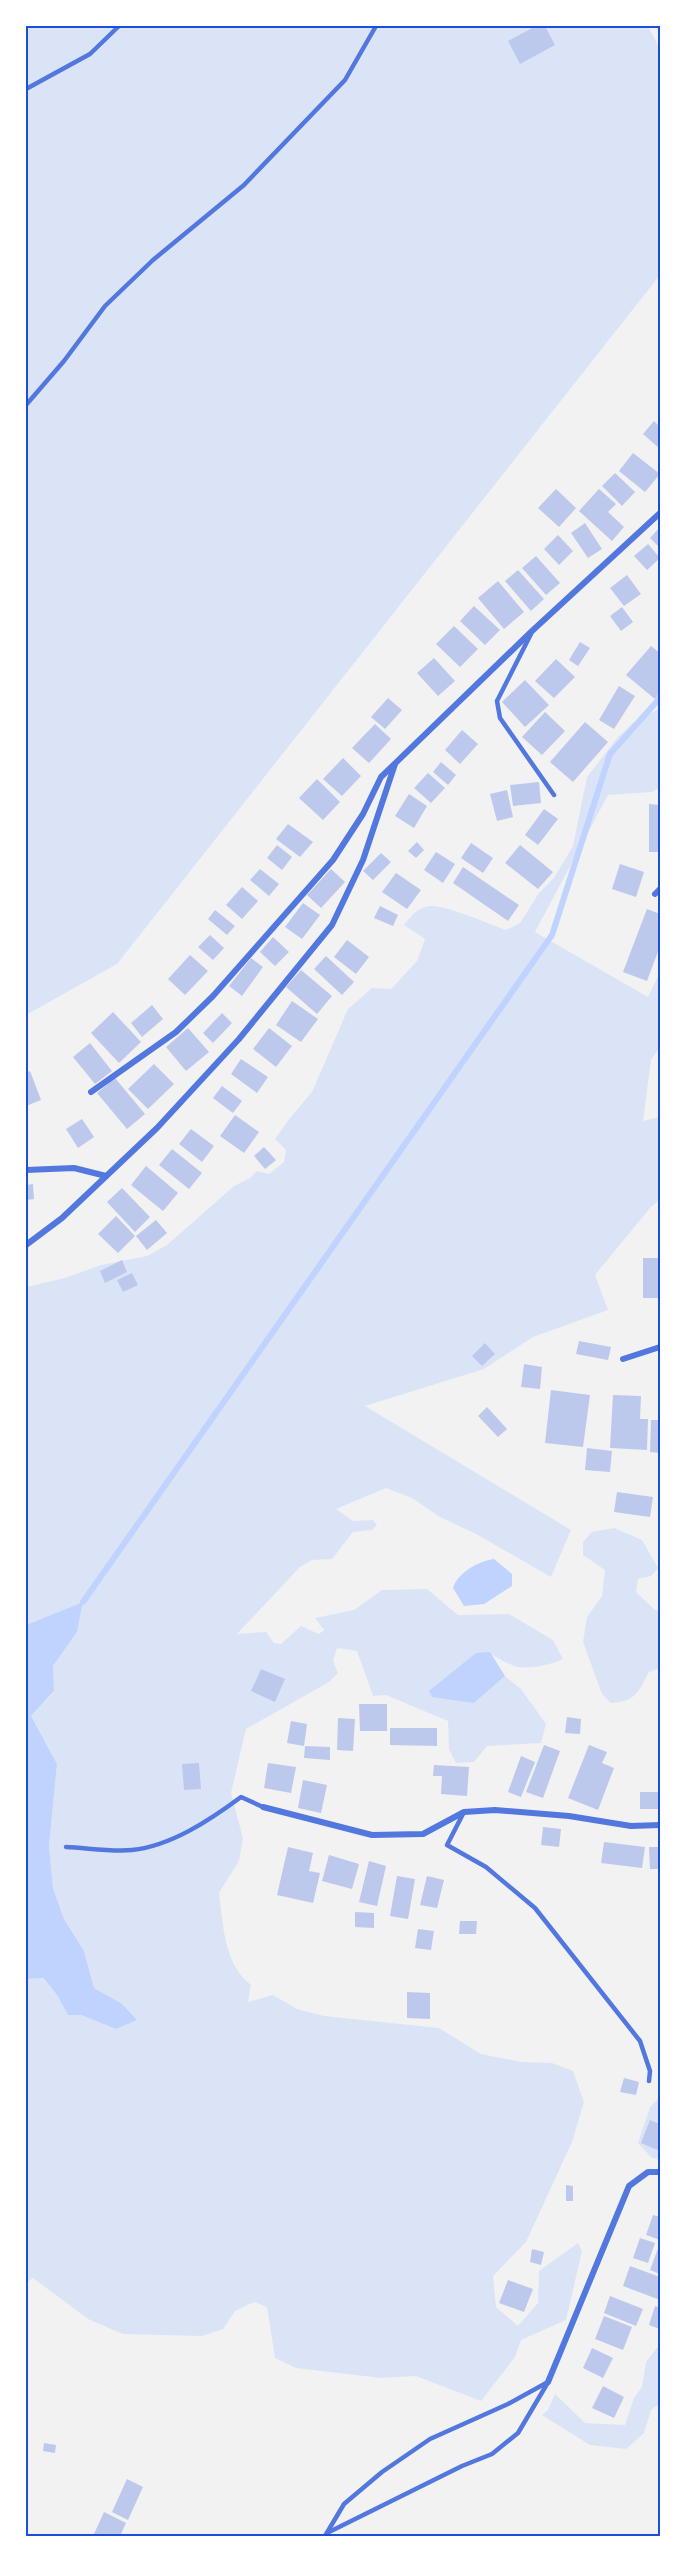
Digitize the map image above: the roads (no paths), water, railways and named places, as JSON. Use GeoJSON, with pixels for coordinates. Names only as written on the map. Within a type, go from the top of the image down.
{"type":"FeatureCollection","features":[{"type":"Feature","properties":{"kind":"street"},"geometry":{"type":"LineString","coordinates":[[91,1092],[176,1032],[213,996],[333,860],[363,814],[381,777],[532,631],[660,513]]}},
{"type":"Feature","properties":{"kind":"street"},"geometry":{"type":"LineString","coordinates":[[26,1245],[62,1218],[157,1128],[203,1080],[332,925],[363,860],[395,763]]}},
{"type":"Feature","properties":{"kind":"street"},"geometry":{"type":"LineString","coordinates":[[26,1170],[74,1168],[106,1176]]}},
{"type":"Feature","properties":{"kind":"street"},"geometry":{"type":"LineString","coordinates":[[623,1359],[660,1347]]}},
{"type":"Feature","properties":{"kind":"street"},"geometry":{"type":"LineString","coordinates":[[263,1807],[372,1835],[423,1834],[464,1812],[495,1810],[569,1816],[631,1826],[660,1825]]}},
{"type":"Feature","properties":{"kind":"street"},"geometry":{"type":"LineString","coordinates":[[548,2382],[629,2186],[648,2172],[660,2172]]}},
{"type":"Feature","properties":{"kind":"lane"},"geometry":{"type":"LineString","coordinates":[[26,90],[90,54],[119,26]]}},
{"type":"Feature","properties":{"kind":"lane"},"geometry":{"type":"LineString","coordinates":[[26,405],[64,361],[105,306],[153,260],[244,184],[345,80],[376,26]]}},
{"type":"Feature","properties":{"kind":"lane"},"geometry":{"type":"LineString","coordinates":[[532,631],[498,701],[500,718],[554,795]]}},
{"type":"Feature","properties":{"kind":"lane"},"geometry":{"type":"LineString","coordinates":[[66,1847],[132,1850],[162,1842],[193,1828],[241,1797],[263,1807]]}},
{"type":"Feature","properties":{"kind":"lane"},"geometry":{"type":"LineString","coordinates":[[464,1812],[447,1845],[486,1867],[535,1908],[640,2041],[650,2071],[649,2081]]}},
{"type":"Feature","properties":{"kind":"lane"},"geometry":{"type":"LineString","coordinates":[[326,2534],[344,2504],[382,2472],[430,2439],[508,2404],[548,2382]]}},
{"type":"Feature","properties":{"kind":"lane"},"geometry":{"type":"LineString","coordinates":[[326,2534],[462,2466],[492,2454],[518,2433],[548,2382]]}},
{"type":"Feature","properties":{"kind":"water"},"geometry":{"type":"Polygon","coordinates":[[[494,1559],[512,1574],[512,1586],[484,1604],[464,1606],[453,1588],[459,1577],[470,1568],[494,1559]]]}},
{"type":"Feature","properties":{"kind":"water"},"geometry":{"type":"Polygon","coordinates":[[[83,1602],[77,1632],[53,1666],[54,1691],[31,1716],[57,1764],[49,1846],[53,1888],[64,1919],[84,1951],[94,1988],[121,2003],[137,2020],[116,2029],[81,2015],[68,2015],[57,1995],[43,1978],[26,1979],[26,1625],[83,1602]]]}},
{"type":"Feature","properties":{"kind":"water"},"geometry":{"type":"Polygon","coordinates":[[[490,1652],[505,1676],[474,1703],[432,1697],[429,1691],[476,1653],[490,1652]]]}},
{"type":"Feature","properties":{"kind":"waterway"},"geometry":{"type":"LineString","coordinates":[[83,1602],[552,935],[610,754],[660,698]]}}]}
